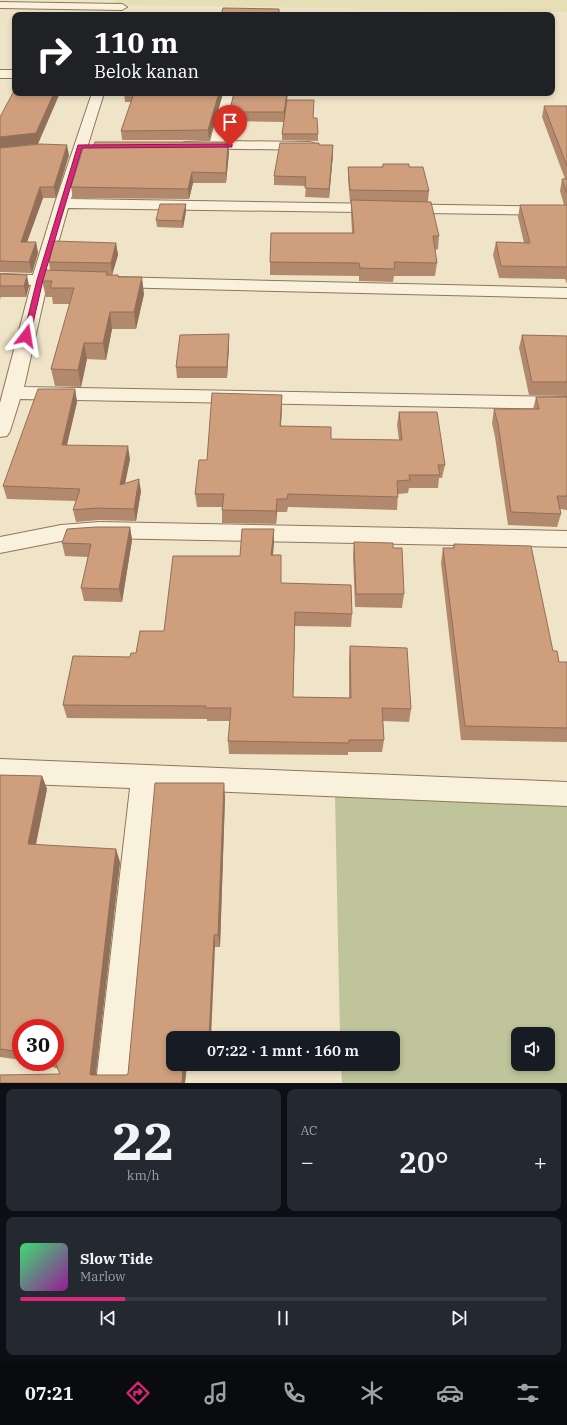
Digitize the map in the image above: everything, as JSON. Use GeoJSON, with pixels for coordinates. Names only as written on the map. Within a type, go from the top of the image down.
{"type":"FeatureCollection","features":[{"type":"Feature","properties":{"kind":"street"},"geometry":{"type":"LineString","coordinates":[[0,5],[122,7]]}},
{"type":"Feature","properties":{"kind":"street"},"geometry":{"type":"LineString","coordinates":[[0,74],[12,74]]}},
{"type":"Feature","properties":{"kind":"street"},"geometry":{"type":"LineString","coordinates":[[0,431],[13,393],[40,280],[62,203],[88,146],[90,122],[97,96]]}},
{"type":"Feature","properties":{"kind":"street"},"geometry":{"type":"LineString","coordinates":[[216,145],[228,96]]}},
{"type":"Feature","properties":{"kind":"street"},"geometry":{"type":"LineString","coordinates":[[174,145],[318,146]]}},
{"type":"Feature","properties":{"kind":"street"},"geometry":{"type":"LineString","coordinates":[[64,148],[88,146]]}},
{"type":"Feature","properties":{"kind":"street"},"geometry":{"type":"LineString","coordinates":[[62,203],[567,211]]}},
{"type":"Feature","properties":{"kind":"street"},"geometry":{"type":"LineString","coordinates":[[0,279],[567,292]]}},
{"type":"Feature","properties":{"kind":"street"},"geometry":{"type":"LineString","coordinates":[[13,393],[567,403]]}},
{"type":"Feature","properties":{"kind":"street"},"geometry":{"type":"LineString","coordinates":[[0,545],[55,533],[99,530],[567,539]]}},
{"type":"Feature","properties":{"kind":"street"},"geometry":{"type":"LineString","coordinates":[[0,771],[567,794]]}},
{"type":"Feature","properties":{"kind":"street"},"geometry":{"type":"LineString","coordinates":[[113,1083],[145,776]]}},
{"type":"Feature","properties":{"kind":"shaded area"},"geometry":{"type":"Polygon","coordinates":[[[116,0],[567,0],[567,12],[119,5],[115,2],[116,0]]]}},
{"type":"Feature","properties":{"kind":"green space"},"geometry":{"type":"Polygon","coordinates":[[[335,795],[567,798],[567,1083],[342,1083],[341,1071],[400,1071],[400,1031],[340,1031],[335,795]]]}},
{"type":"Feature","properties":{"kind":"building"},"geometry":{"type":"Polygon","coordinates":[[[223,8],[279,9],[279,12],[222,12],[223,8]]]}},
{"type":"Feature","properties":{"kind":"building"},"geometry":{"type":"Polygon","coordinates":[[[12,95],[12,96],[53,96],[36,133],[0,137],[0,117],[12,95]]]}},
{"type":"Feature","properties":{"kind":"building"},"geometry":{"type":"Polygon","coordinates":[[[133,96],[218,96],[208,130],[121,131],[133,96]]]}},
{"type":"Feature","properties":{"kind":"building"},"geometry":{"type":"Polygon","coordinates":[[[233,96],[287,96],[284,112],[231,112],[230,130],[225,130],[233,96]]]}},
{"type":"Feature","properties":{"kind":"building"},"geometry":{"type":"Polygon","coordinates":[[[287,100],[314,100],[313,118],[317,118],[318,134],[282,134],[287,100]]]}},
{"type":"Feature","properties":{"kind":"building"},"geometry":{"type":"Polygon","coordinates":[[[544,106],[567,106],[567,166],[544,106]]]}},
{"type":"Feature","properties":{"kind":"building"},"geometry":{"type":"Polygon","coordinates":[[[95,142],[228,142],[226,173],[192,172],[188,189],[71,187],[84,145],[93,146],[95,142]]]}},
{"type":"Feature","properties":{"kind":"building"},"geometry":{"type":"Polygon","coordinates":[[[280,143],[319,143],[319,145],[333,145],[329,189],[305,188],[306,177],[274,176],[280,143]]]}},
{"type":"Feature","properties":{"kind":"building"},"geometry":{"type":"Polygon","coordinates":[[[40,144],[67,145],[54,187],[40,187],[21,242],[36,242],[29,262],[0,261],[0,148],[40,144]]]}},
{"type":"Feature","properties":{"kind":"building"},"geometry":{"type":"Polygon","coordinates":[[[383,164],[409,164],[409,167],[423,167],[429,191],[350,190],[348,167],[383,167],[383,164]]]}},
{"type":"Feature","properties":{"kind":"building"},"geometry":{"type":"Polygon","coordinates":[[[562,179],[567,179],[567,193],[562,179]]]}},
{"type":"Feature","properties":{"kind":"building"},"geometry":{"type":"Polygon","coordinates":[[[351,200],[431,202],[439,236],[433,236],[437,263],[394,262],[395,269],[360,268],[359,263],[270,262],[271,233],[354,233],[351,200]]]}},
{"type":"Feature","properties":{"kind":"building"},"geometry":{"type":"Polygon","coordinates":[[[160,204],[186,204],[182,221],[156,220],[160,204]]]}},
{"type":"Feature","properties":{"kind":"building"},"geometry":{"type":"Polygon","coordinates":[[[520,205],[567,205],[567,267],[501,266],[496,242],[530,243],[520,205]]]}},
{"type":"Feature","properties":{"kind":"building"},"geometry":{"type":"Polygon","coordinates":[[[54,241],[116,243],[111,263],[49,262],[54,241]]]}},
{"type":"Feature","properties":{"kind":"building"},"geometry":{"type":"Polygon","coordinates":[[[45,270],[107,272],[106,275],[118,275],[118,277],[142,277],[134,312],[110,312],[103,343],[84,343],[78,370],[51,369],[74,288],[50,288],[52,281],[42,281],[45,270]]]}},
{"type":"Feature","properties":{"kind":"building"},"geometry":{"type":"Polygon","coordinates":[[[0,274],[27,275],[24,286],[0,286],[0,274]]]}},
{"type":"Feature","properties":{"kind":"building"},"geometry":{"type":"Polygon","coordinates":[[[229,334],[227,367],[176,367],[180,335],[229,334]]]}},
{"type":"Feature","properties":{"kind":"building"},"geometry":{"type":"Polygon","coordinates":[[[522,335],[567,336],[567,382],[532,382],[522,335]]]}},
{"type":"Feature","properties":{"kind":"building"},"geometry":{"type":"Polygon","coordinates":[[[38,389],[75,389],[62,445],[128,446],[120,485],[139,479],[134,509],[96,508],[73,510],[80,489],[3,486],[38,389]]]}},
{"type":"Feature","properties":{"kind":"building"},"geometry":{"type":"Polygon","coordinates":[[[212,393],[282,395],[280,426],[331,427],[331,439],[402,440],[399,412],[437,412],[445,465],[438,465],[440,475],[409,475],[410,480],[397,481],[398,497],[288,494],[287,499],[277,499],[276,511],[222,510],[224,494],[195,494],[199,460],[207,460],[212,393]]]}},
{"type":"Feature","properties":{"kind":"building"},"geometry":{"type":"Polygon","coordinates":[[[536,397],[567,397],[567,496],[557,496],[561,514],[511,512],[498,424],[494,409],[539,409],[536,397]]]}},
{"type":"Feature","properties":{"kind":"building"},"geometry":{"type":"Polygon","coordinates":[[[130,527],[119,589],[81,588],[91,544],[62,543],[67,529],[130,527]]]}},
{"type":"Feature","properties":{"kind":"building"},"geometry":{"type":"Polygon","coordinates":[[[242,529],[274,529],[271,555],[281,555],[281,583],[351,585],[352,614],[295,612],[293,697],[351,698],[350,646],[407,648],[411,709],[382,708],[384,740],[349,740],[349,743],[228,741],[231,708],[205,708],[206,706],[63,705],[73,656],[130,657],[131,653],[136,653],[140,631],[164,631],[173,556],[240,556],[242,529]]]}},
{"type":"Feature","properties":{"kind":"building"},"geometry":{"type":"Polygon","coordinates":[[[354,542],[393,543],[393,548],[402,548],[404,594],[356,594],[354,542]]]}},
{"type":"Feature","properties":{"kind":"building"},"geometry":{"type":"Polygon","coordinates":[[[454,544],[531,546],[553,651],[557,651],[559,662],[567,662],[567,728],[465,726],[443,548],[454,548],[454,544]]]}},
{"type":"Feature","properties":{"kind":"building"},"geometry":{"type":"Polygon","coordinates":[[[0,775],[42,776],[28,844],[116,849],[91,1075],[128,1074],[155,783],[224,783],[218,935],[214,935],[209,1031],[166,1031],[166,1071],[183,1071],[182,1083],[0,1083],[0,1075],[60,1074],[59,1071],[64,1071],[64,1019],[12,1019],[12,1051],[0,1049],[0,775]]]}},
{"type":"Feature","properties":{"kind":"route"},"geometry":{"type":"LineString","coordinates":[[26,336],[40,280],[80,146],[230,146]]}}]}
